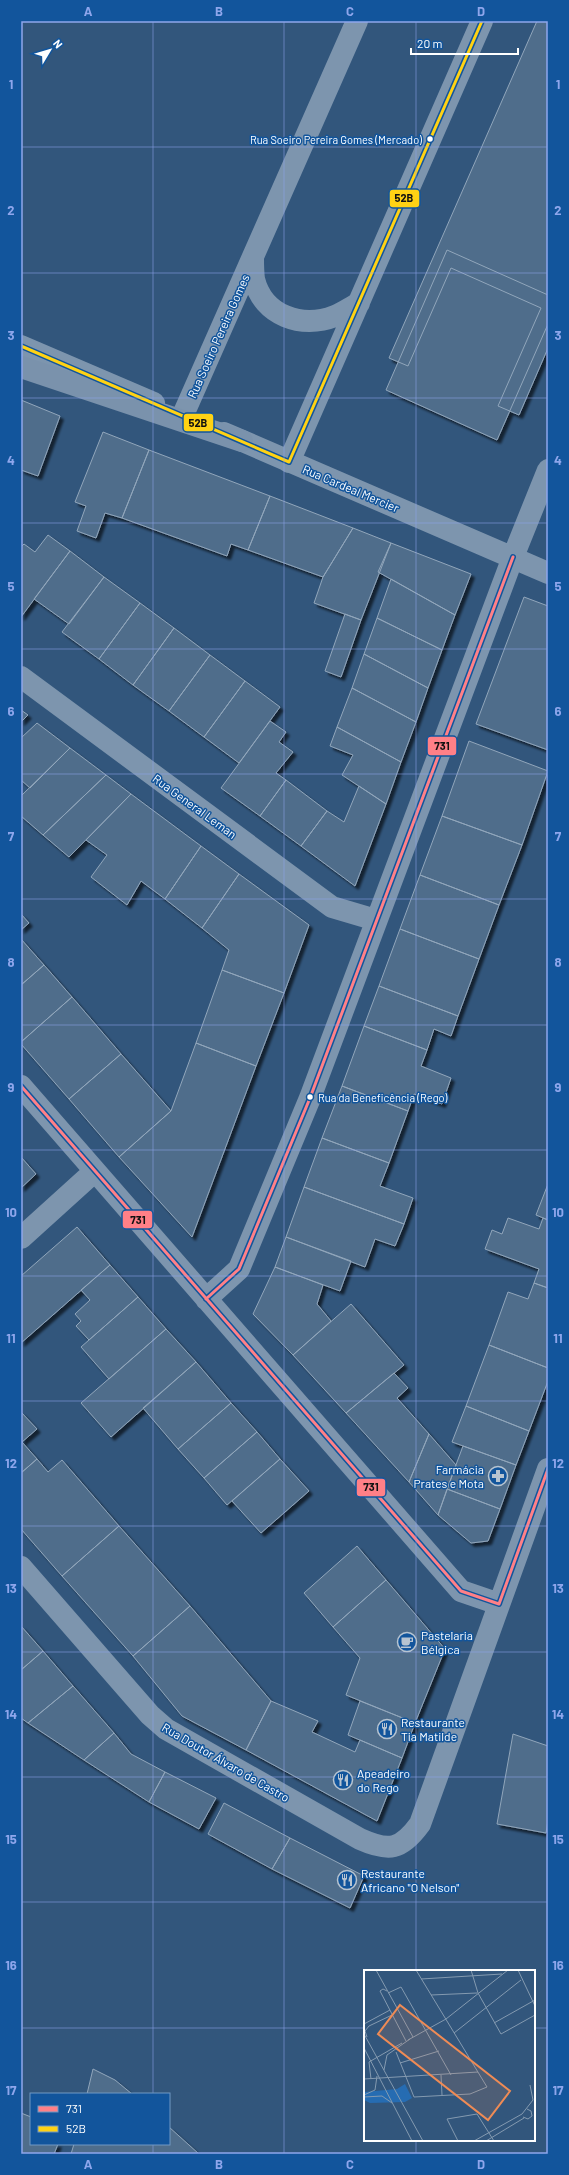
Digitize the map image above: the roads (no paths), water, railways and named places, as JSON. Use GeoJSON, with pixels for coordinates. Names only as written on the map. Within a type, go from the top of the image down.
{"type":"FeatureCollection","features":[{"type":"Feature","properties":{"kind":"main road"},"geometry":{"type":"LineString","coordinates":[[21,367],[242,441]]}},
{"type":"Feature","properties":{"kind":"street","name":"Rua Soeiro Pereira Gomes"},"geometry":{"type":"LineString","coordinates":[[183,415],[357,21]]}},
{"type":"Feature","properties":{"kind":"street"},"geometry":{"type":"LineString","coordinates":[[289,462],[482,21]]}},
{"type":"Feature","properties":{"kind":"street","name":"Rua Soeiro Pereira Gomes"},"geometry":{"type":"LineString","coordinates":[[253,257],[254,279],[262,297],[277,314],[297,322],[316,322],[335,316],[359,303]]}},
{"type":"Feature","properties":{"kind":"street","name":"Rua Cardeal Mercier"},"geometry":{"type":"LineString","coordinates":[[21,346],[548,572]]}},
{"type":"Feature","properties":{"kind":"street"},"geometry":{"type":"LineString","coordinates":[[206,1299],[239,1269],[310,1098],[513,557],[548,470]]}},
{"type":"Feature","properties":{"kind":"street","name":"Rua General Leman"},"geometry":{"type":"LineString","coordinates":[[21,677],[332,906],[376,920]]}},
{"type":"Feature","properties":{"kind":"street"},"geometry":{"type":"LineString","coordinates":[[21,1086],[461,1591],[499,1604],[548,1469]]}},
{"type":"Feature","properties":{"kind":"street"},"geometry":{"type":"LineString","coordinates":[[21,1238],[95,1171]]}},
{"type":"Feature","properties":{"kind":"street","name":"Rua Doutor Álvaro de Castro"},"geometry":{"type":"LineString","coordinates":[[21,1567],[150,1715],[166,1729],[360,1839],[377,1846],[394,1847],[405,1841],[420,1824],[499,1604]]}},
{"type":"Feature","properties":{"kind":"place","name":"Rua Soeiro Pereira Gomes (Mercado)"},"geometry":{"type":"Point","coordinates":[430,139]}},
{"type":"Feature","properties":{"kind":"place","name":"Rua da Beneficência (Rego)"},"geometry":{"type":"Point","coordinates":[310,1097]}},
{"type":"Feature","properties":{"kind":"place","name":"Farmácia Prates e Mota"},"geometry":{"type":"Point","coordinates":[498,1476]}},
{"type":"Feature","properties":{"kind":"place","name":"Pastelaria Bélgica"},"geometry":{"type":"Point","coordinates":[407,1642]}},
{"type":"Feature","properties":{"kind":"place","name":"Restaurante Tia Matilde"},"geometry":{"type":"Point","coordinates":[387,1729]}},
{"type":"Feature","properties":{"kind":"place","name":"Apeadeiro do Rego"},"geometry":{"type":"Point","coordinates":[343,1780]}},
{"type":"Feature","properties":{"kind":"place","name":"Restaurante Africano \"O Nelson\""},"geometry":{"type":"Point","coordinates":[347,1880]}}]}
